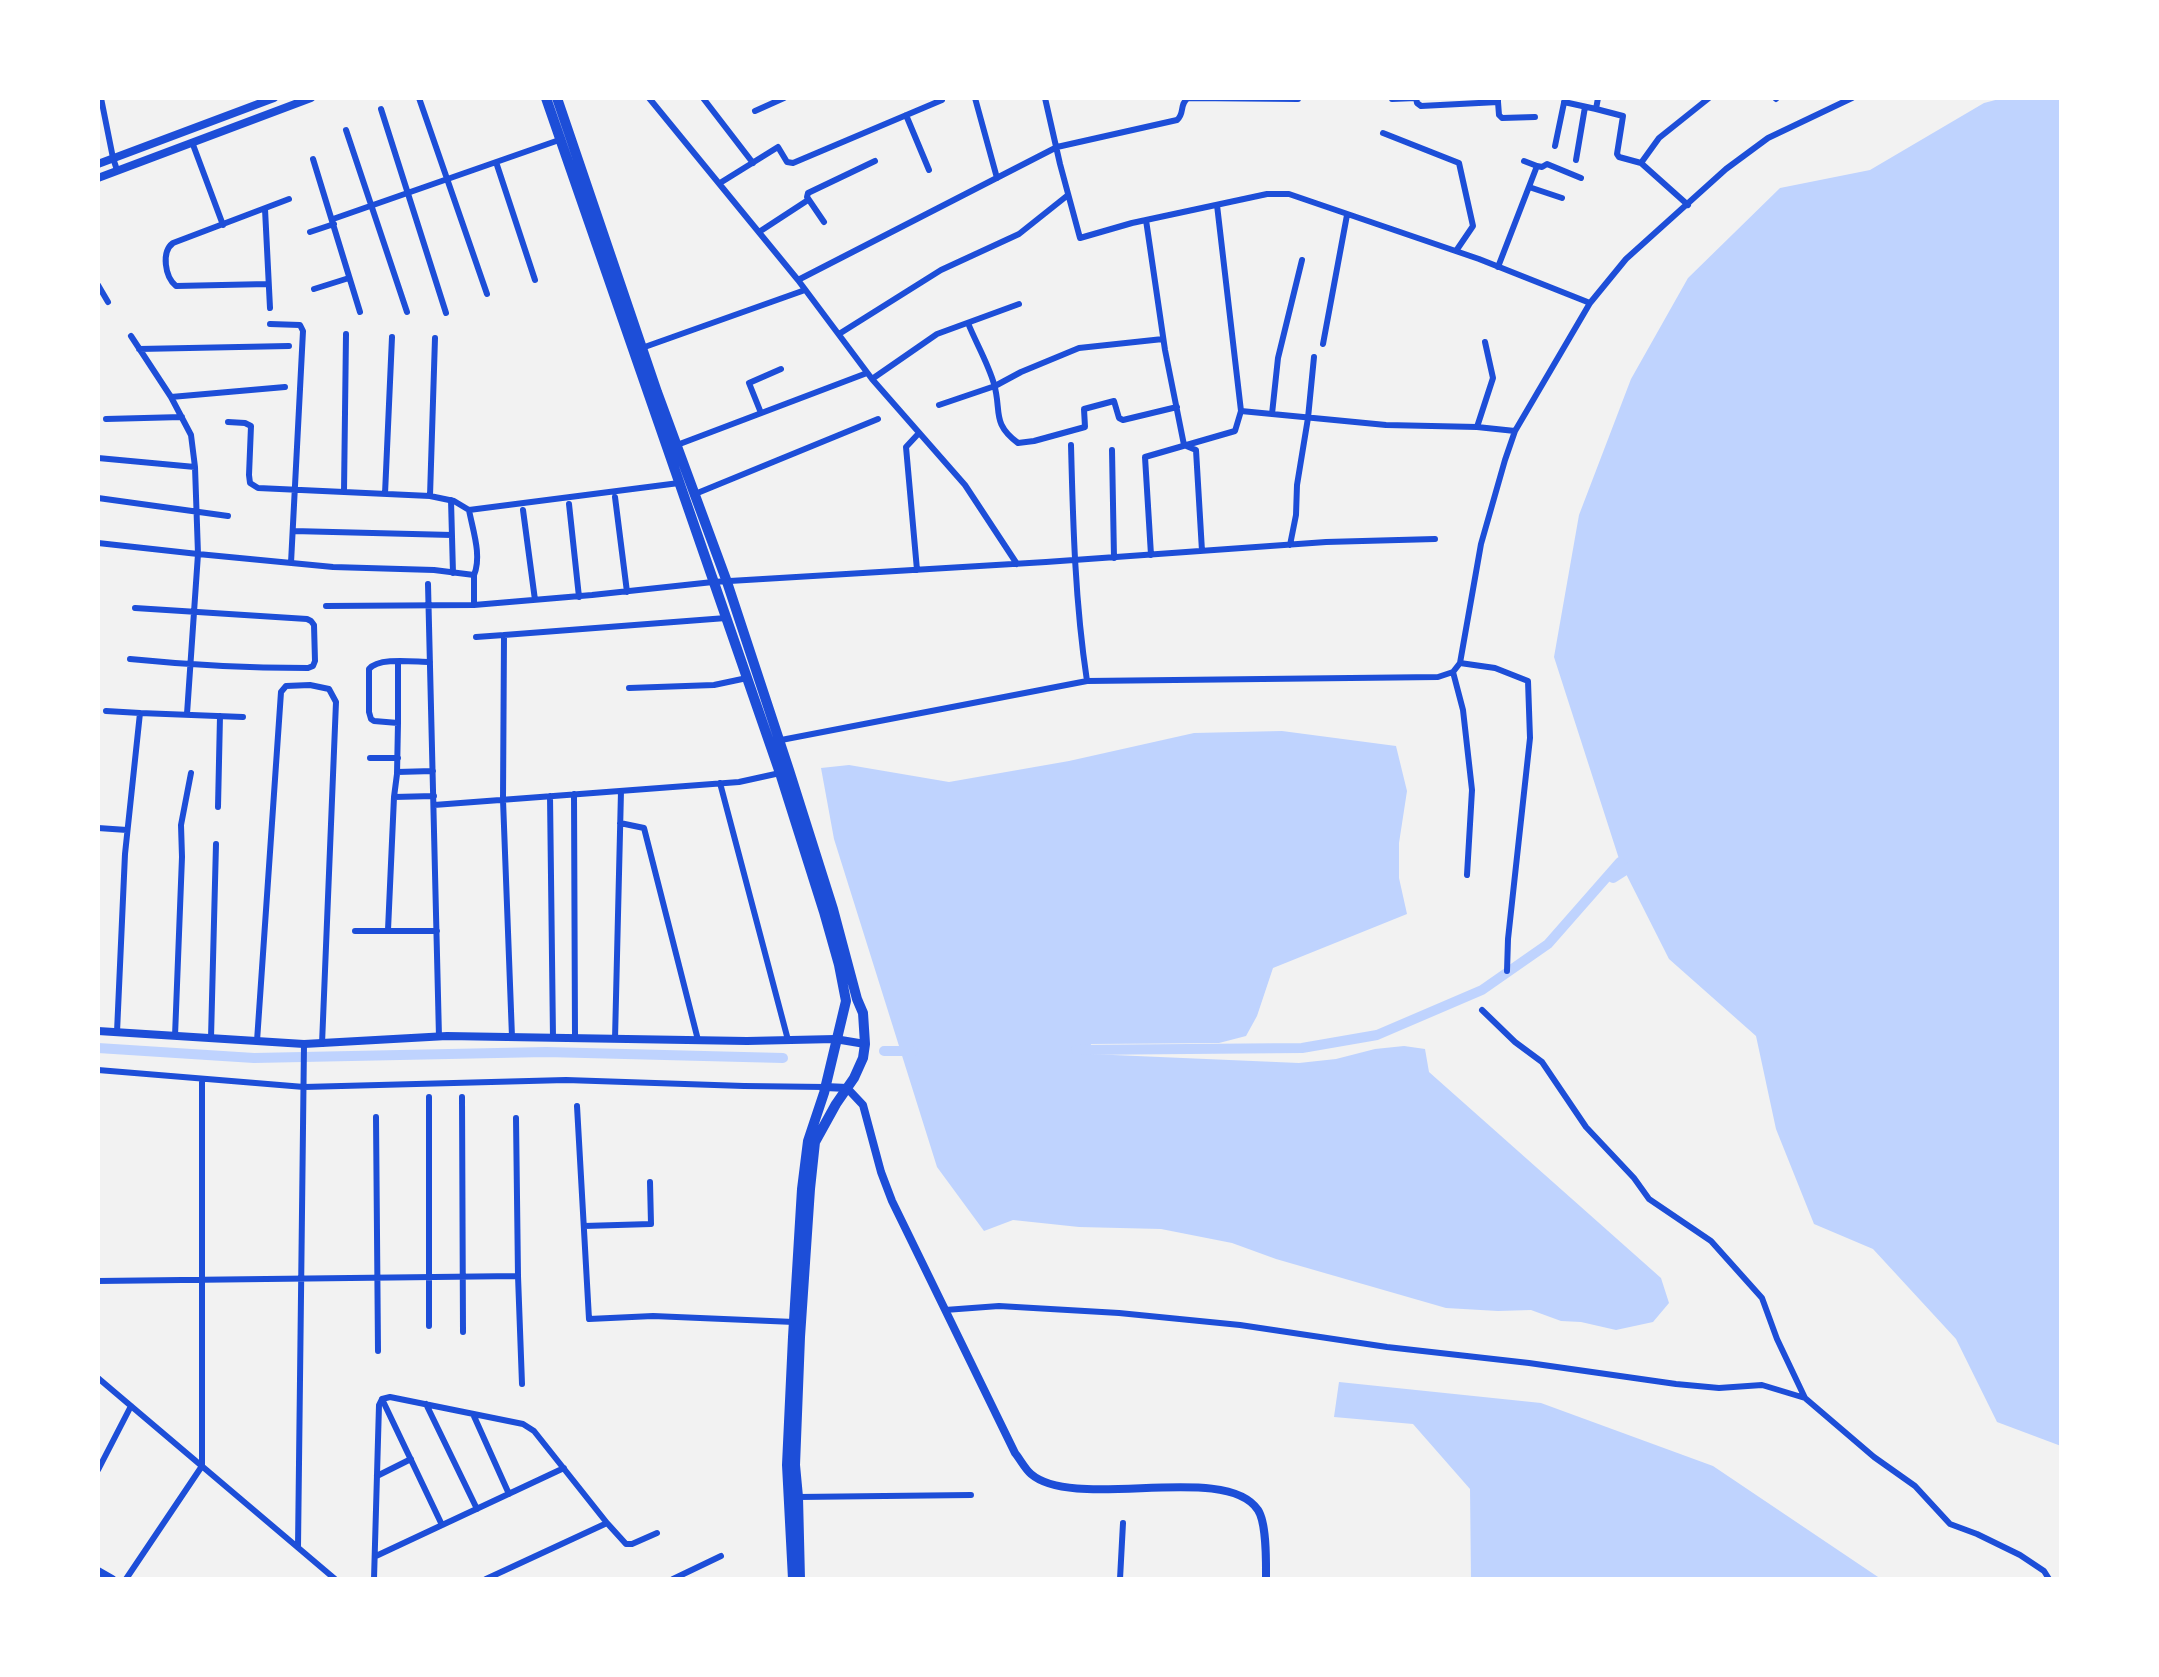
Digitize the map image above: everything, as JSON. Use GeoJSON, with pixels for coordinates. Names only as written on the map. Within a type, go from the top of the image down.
{"type":"FeatureCollection","features":[{"type":"Feature","properties":{"kind":"main road"},"geometry":{"type":"LineString","coordinates":[[546,98],[566,138]]}},
{"type":"Feature","properties":{"kind":"main road"},"geometry":{"type":"LineString","coordinates":[[557,98],[566,138],[639,349],[679,483],[747,678],[774,741],[780,773],[839,965],[846,1001],[825,1087],[808,1141],[802,1189],[787,1465],[793,1579]]}},
{"type":"Feature","properties":{"kind":"main road"},"geometry":{"type":"LineString","coordinates":[[639,349],[727,582],[774,741],[833,909],[863,1013],[863,1058],[815,1142],[800,1337],[795,1465],[800,1579]]}},
{"type":"Feature","properties":{"kind":"street"},"geometry":{"type":"LineString","coordinates":[[101,98],[117,170]]}},
{"type":"Feature","properties":{"kind":"street"},"geometry":{"type":"LineString","coordinates":[[98,164],[274,98]]}},
{"type":"Feature","properties":{"kind":"street"},"geometry":{"type":"LineString","coordinates":[[98,178],[311,98]]}},
{"type":"Feature","properties":{"kind":"street"},"geometry":{"type":"LineString","coordinates":[[419,98],[487,294]]}},
{"type":"Feature","properties":{"kind":"street"},"geometry":{"type":"LineString","coordinates":[[649,98],[798,280],[869,376],[965,485],[1017,564]]}},
{"type":"Feature","properties":{"kind":"street"},"geometry":{"type":"LineString","coordinates":[[703,98],[753,163]]}},
{"type":"Feature","properties":{"kind":"street"},"geometry":{"type":"LineString","coordinates":[[755,111],[784,98]]}},
{"type":"Feature","properties":{"kind":"street"},"geometry":{"type":"LineString","coordinates":[[975,98],[997,178]]}},
{"type":"Feature","properties":{"kind":"street"},"geometry":{"type":"LineString","coordinates":[[1045,98],[1080,237],[1267,194],[1289,194],[1455,251],[1590,303]]}},
{"type":"Feature","properties":{"kind":"street"},"geometry":{"type":"LineString","coordinates":[[798,280],[1057,147],[1177,120],[1182,116],[1182,104],[1188,98],[1298,99]]}},
{"type":"Feature","properties":{"kind":"street"},"geometry":{"type":"LineString","coordinates":[[1392,99],[1416,98],[1421,106],[1498,100],[1499,115],[1502,118],[1535,117]]}},
{"type":"Feature","properties":{"kind":"street"},"geometry":{"type":"LineString","coordinates":[[1596,109],[1598,98]]}},
{"type":"Feature","properties":{"kind":"street"},"geometry":{"type":"LineString","coordinates":[[1641,163],[1659,138],[1698,101],[1709,98]]}},
{"type":"Feature","properties":{"kind":"street"},"geometry":{"type":"LineString","coordinates":[[774,741],[1087,681],[1438,677],[1453,673],[1460,663],[1481,544],[1515,431],[1590,303],[1626,259],[1726,169],[1768,138],[1852,98]]}},
{"type":"Feature","properties":{"kind":"street"},"geometry":{"type":"LineString","coordinates":[[720,183],[778,147],[787,162],[793,163],[942,100]]}},
{"type":"Feature","properties":{"kind":"street"},"geometry":{"type":"LineString","coordinates":[[1555,146],[1564,100],[1623,116],[1617,154],[1641,163],[1688,205]]}},
{"type":"Feature","properties":{"kind":"street"},"geometry":{"type":"LineString","coordinates":[[1576,160],[1585,107]]}},
{"type":"Feature","properties":{"kind":"street"},"geometry":{"type":"LineString","coordinates":[[381,109],[446,313]]}},
{"type":"Feature","properties":{"kind":"street"},"geometry":{"type":"LineString","coordinates":[[906,115],[929,170]]}},
{"type":"Feature","properties":{"kind":"street"},"geometry":{"type":"LineString","coordinates":[[346,130],[407,312]]}},
{"type":"Feature","properties":{"kind":"street"},"geometry":{"type":"LineString","coordinates":[[1383,133],[1459,163],[1473,226],[1455,251]]}},
{"type":"Feature","properties":{"kind":"street"},"geometry":{"type":"LineString","coordinates":[[310,232],[372,206],[566,138]]}},
{"type":"Feature","properties":{"kind":"street"},"geometry":{"type":"LineString","coordinates":[[192,142],[223,225]]}},
{"type":"Feature","properties":{"kind":"street"},"geometry":{"type":"LineString","coordinates":[[313,159],[360,312]]}},
{"type":"Feature","properties":{"kind":"street"},"geometry":{"type":"LineString","coordinates":[[824,222],[808,200],[808,193],[875,161]]}},
{"type":"Feature","properties":{"kind":"street"},"geometry":{"type":"LineString","coordinates":[[1524,161],[1542,167],[1547,164],[1581,178]]}},
{"type":"Feature","properties":{"kind":"street"},"geometry":{"type":"LineString","coordinates":[[496,162],[535,279]]}},
{"type":"Feature","properties":{"kind":"street"},"geometry":{"type":"LineString","coordinates":[[1498,267],[1537,166]]}},
{"type":"Feature","properties":{"kind":"street"},"geometry":{"type":"LineString","coordinates":[[1529,187],[1562,198]]}},
{"type":"Feature","properties":{"kind":"street"},"geometry":{"type":"LineString","coordinates":[[839,334],[941,270],[1019,234],[1068,195]]}},
{"type":"Feature","properties":{"kind":"street"},"geometry":{"type":"LineString","coordinates":[[268,284],[176,286],[171,282],[165,254],[173,243],[289,200]]}},
{"type":"Feature","properties":{"kind":"street"},"geometry":{"type":"LineString","coordinates":[[759,232],[808,200]]}},
{"type":"Feature","properties":{"kind":"street"},"geometry":{"type":"LineString","coordinates":[[1151,555],[1145,457],[1235,431],[1241,411],[1217,205]]}},
{"type":"Feature","properties":{"kind":"street"},"geometry":{"type":"LineString","coordinates":[[265,209],[270,308]]}},
{"type":"Feature","properties":{"kind":"street"},"geometry":{"type":"LineString","coordinates":[[1322,344],[1347,215]]}},
{"type":"Feature","properties":{"kind":"street"},"geometry":{"type":"LineString","coordinates":[[1146,220],[1163,339],[1184,445]]}},
{"type":"Feature","properties":{"kind":"street"},"geometry":{"type":"LineString","coordinates":[[1272,414],[1279,358],[1302,260]]}},
{"type":"Feature","properties":{"kind":"street"},"geometry":{"type":"LineString","coordinates":[[314,289],[349,278]]}},
{"type":"Feature","properties":{"kind":"street"},"geometry":{"type":"LineString","coordinates":[[98,285],[108,302]]}},
{"type":"Feature","properties":{"kind":"street"},"geometry":{"type":"LineString","coordinates":[[639,349],[805,290]]}},
{"type":"Feature","properties":{"kind":"street"},"geometry":{"type":"LineString","coordinates":[[677,445],[869,376],[937,334],[1019,303]]}},
{"type":"Feature","properties":{"kind":"street"},"geometry":{"type":"LineString","coordinates":[[968,323],[995,386],[1003,430],[1018,443],[1085,427],[1084,409],[1114,401],[1119,418],[1123,421],[1177,407]]}},
{"type":"Feature","properties":{"kind":"street"},"geometry":{"type":"LineString","coordinates":[[270,324],[300,325],[303,331],[291,563]]}},
{"type":"Feature","properties":{"kind":"street"},"geometry":{"type":"LineString","coordinates":[[344,492],[346,334]]}},
{"type":"Feature","properties":{"kind":"street"},"geometry":{"type":"LineString","coordinates":[[131,336],[171,397],[191,435],[195,467],[198,554],[187,715]]}},
{"type":"Feature","properties":{"kind":"street"},"geometry":{"type":"LineString","coordinates":[[385,494],[392,337]]}},
{"type":"Feature","properties":{"kind":"street"},"geometry":{"type":"LineString","coordinates":[[430,496],[435,338]]}},
{"type":"Feature","properties":{"kind":"street"},"geometry":{"type":"LineString","coordinates":[[939,405],[995,386],[1079,348],[1163,339]]}},
{"type":"Feature","properties":{"kind":"street"},"geometry":{"type":"LineString","coordinates":[[1476,427],[1493,378],[1485,342]]}},
{"type":"Feature","properties":{"kind":"street"},"geometry":{"type":"LineString","coordinates":[[139,349],[289,346]]}},
{"type":"Feature","properties":{"kind":"street"},"geometry":{"type":"LineString","coordinates":[[1290,545],[1296,515],[1297,485],[1314,357]]}},
{"type":"Feature","properties":{"kind":"street"},"geometry":{"type":"LineString","coordinates":[[761,413],[749,383],[781,369]]}},
{"type":"Feature","properties":{"kind":"street"},"geometry":{"type":"LineString","coordinates":[[171,397],[285,387]]}},
{"type":"Feature","properties":{"kind":"street"},"geometry":{"type":"LineString","coordinates":[[1241,411],[1386,425],[1476,427],[1515,431]]}},
{"type":"Feature","properties":{"kind":"street"},"geometry":{"type":"LineString","coordinates":[[106,419],[182,418]]}},
{"type":"Feature","properties":{"kind":"street"},"geometry":{"type":"LineString","coordinates":[[695,494],[878,419]]}},
{"type":"Feature","properties":{"kind":"street"},"geometry":{"type":"LineString","coordinates":[[228,422],[251,426],[250,483],[258,488],[430,496],[451,500],[469,510],[679,483]]}},
{"type":"Feature","properties":{"kind":"street"},"geometry":{"type":"LineString","coordinates":[[917,570],[906,447],[919,433]]}},
{"type":"Feature","properties":{"kind":"street"},"geometry":{"type":"LineString","coordinates":[[1071,445],[1074,561],[1087,681]]}},
{"type":"Feature","properties":{"kind":"street"},"geometry":{"type":"LineString","coordinates":[[1184,445],[1196,450],[1202,551]]}},
{"type":"Feature","properties":{"kind":"street"},"geometry":{"type":"LineString","coordinates":[[1112,450],[1114,558]]}},
{"type":"Feature","properties":{"kind":"street"},"geometry":{"type":"LineString","coordinates":[[98,458],[195,467]]}},
{"type":"Feature","properties":{"kind":"street"},"geometry":{"type":"LineString","coordinates":[[615,497],[627,592]]}},
{"type":"Feature","properties":{"kind":"street"},"geometry":{"type":"LineString","coordinates":[[98,498],[228,516]]}},
{"type":"Feature","properties":{"kind":"street"},"geometry":{"type":"LineString","coordinates":[[451,500],[453,572]]}},
{"type":"Feature","properties":{"kind":"street"},"geometry":{"type":"LineString","coordinates":[[569,504],[579,597]]}},
{"type":"Feature","properties":{"kind":"street"},"geometry":{"type":"LineString","coordinates":[[469,510],[478,557],[474,575],[474,605]]}},
{"type":"Feature","properties":{"kind":"street"},"geometry":{"type":"LineString","coordinates":[[523,510],[535,600]]}},
{"type":"Feature","properties":{"kind":"street"},"geometry":{"type":"LineString","coordinates":[[293,531],[452,535]]}},
{"type":"Feature","properties":{"kind":"street"},"geometry":{"type":"LineString","coordinates":[[326,606],[474,605],[713,582],[1074,561],[1290,545],[1435,539]]}},
{"type":"Feature","properties":{"kind":"street"},"geometry":{"type":"LineString","coordinates":[[98,543],[333,567],[474,575]]}},
{"type":"Feature","properties":{"kind":"street"},"geometry":{"type":"LineString","coordinates":[[428,584],[439,1037]]}},
{"type":"Feature","properties":{"kind":"street"},"geometry":{"type":"LineString","coordinates":[[130,659],[190,665],[308,668],[313,666],[315,661],[314,625],[307,619],[135,608]]}},
{"type":"Feature","properties":{"kind":"street"},"geometry":{"type":"LineString","coordinates":[[477,637],[726,618]]}},
{"type":"Feature","properties":{"kind":"street"},"geometry":{"type":"LineString","coordinates":[[504,635],[503,800],[512,1037]]}},
{"type":"Feature","properties":{"kind":"street"},"geometry":{"type":"LineString","coordinates":[[398,723],[370,719],[369,670],[372,665],[381,662],[430,662]]}},
{"type":"Feature","properties":{"kind":"street"},"geometry":{"type":"LineString","coordinates":[[388,930],[398,758],[398,662]]}},
{"type":"Feature","properties":{"kind":"street"},"geometry":{"type":"LineString","coordinates":[[1460,663],[1495,668],[1528,681],[1530,738],[1508,939],[1507,971]]}},
{"type":"Feature","properties":{"kind":"street"},"geometry":{"type":"LineString","coordinates":[[1453,673],[1463,710],[1472,790],[1467,875]]}},
{"type":"Feature","properties":{"kind":"street"},"geometry":{"type":"LineString","coordinates":[[629,688],[714,685],[747,678]]}},
{"type":"Feature","properties":{"kind":"street"},"geometry":{"type":"LineString","coordinates":[[257,1041],[281,692],[286,686],[296,685],[330,689],[336,702],[322,1044]]}},
{"type":"Feature","properties":{"kind":"street"},"geometry":{"type":"LineString","coordinates":[[106,711],[243,716]]}},
{"type":"Feature","properties":{"kind":"street"},"geometry":{"type":"LineString","coordinates":[[117,1032],[127,830],[140,713]]}},
{"type":"Feature","properties":{"kind":"street"},"geometry":{"type":"LineString","coordinates":[[218,807],[220,716]]}},
{"type":"Feature","properties":{"kind":"street"},"geometry":{"type":"LineString","coordinates":[[370,758],[398,758]]}},
{"type":"Feature","properties":{"kind":"street"},"geometry":{"type":"LineString","coordinates":[[397,772],[433,771]]}},
{"type":"Feature","properties":{"kind":"street"},"geometry":{"type":"LineString","coordinates":[[175,1036],[181,825],[191,773]]}},
{"type":"Feature","properties":{"kind":"street"},"geometry":{"type":"LineString","coordinates":[[434,805],[739,782],[780,773]]}},
{"type":"Feature","properties":{"kind":"street"},"geometry":{"type":"LineString","coordinates":[[720,783],[788,1040]]}},
{"type":"Feature","properties":{"kind":"street"},"geometry":{"type":"LineString","coordinates":[[615,1039],[621,791]]}},
{"type":"Feature","properties":{"kind":"street"},"geometry":{"type":"LineString","coordinates":[[574,794],[575,1038]]}},
{"type":"Feature","properties":{"kind":"street"},"geometry":{"type":"LineString","coordinates":[[394,797],[434,796]]}},
{"type":"Feature","properties":{"kind":"street"},"geometry":{"type":"LineString","coordinates":[[550,796],[552,1038]]}},
{"type":"Feature","properties":{"kind":"street"},"geometry":{"type":"LineString","coordinates":[[620,822],[644,828],[698,1040]]}},
{"type":"Feature","properties":{"kind":"street"},"geometry":{"type":"LineString","coordinates":[[98,828],[127,830]]}},
{"type":"Feature","properties":{"kind":"street"},"geometry":{"type":"LineString","coordinates":[[211,1038],[216,844]]}},
{"type":"Feature","properties":{"kind":"street"},"geometry":{"type":"LineString","coordinates":[[355,930],[437,931]]}},
{"type":"Feature","properties":{"kind":"street"},"geometry":{"type":"LineString","coordinates":[[1482,1010],[1515,1042],[1542,1062],[1586,1127],[1649,1199],[1711,1241],[1762,1298],[1777,1339],[1805,1398]]}},
{"type":"Feature","properties":{"kind":"street"},"geometry":{"type":"LineString","coordinates":[[98,1031],[304,1045],[439,1037],[835,1039],[865,1044]]}},
{"type":"Feature","properties":{"kind":"street"},"geometry":{"type":"LineString","coordinates":[[298,1547],[304,1045]]}},
{"type":"Feature","properties":{"kind":"street"},"geometry":{"type":"LineString","coordinates":[[98,1070],[304,1087],[566,1080],[847,1087],[863,1105],[881,1172],[892,1201],[1015,1453],[1031,1475],[1055,1485],[1080,1488],[1160,1487],[1219,1490],[1239,1494],[1258,1510],[1264,1532],[1266,1579]]}},
{"type":"Feature","properties":{"kind":"street"},"geometry":{"type":"LineString","coordinates":[[126,1579],[202,1466],[202,1079]]}},
{"type":"Feature","properties":{"kind":"street"},"geometry":{"type":"LineString","coordinates":[[429,1097],[429,1326]]}},
{"type":"Feature","properties":{"kind":"street"},"geometry":{"type":"LineString","coordinates":[[463,1097],[463,1332]]}},
{"type":"Feature","properties":{"kind":"street"},"geometry":{"type":"LineString","coordinates":[[577,1106],[589,1319],[653,1316],[793,1322]]}},
{"type":"Feature","properties":{"kind":"street"},"geometry":{"type":"LineString","coordinates":[[376,1116],[378,1351]]}},
{"type":"Feature","properties":{"kind":"street"},"geometry":{"type":"LineString","coordinates":[[516,1118],[522,1384]]}},
{"type":"Feature","properties":{"kind":"street"},"geometry":{"type":"LineString","coordinates":[[583,1226],[651,1224],[650,1182]]}},
{"type":"Feature","properties":{"kind":"street"},"geometry":{"type":"LineString","coordinates":[[98,1282],[518,1276]]}},
{"type":"Feature","properties":{"kind":"street"},"geometry":{"type":"LineString","coordinates":[[945,1310],[999,1306],[1119,1313],[1240,1325],[1387,1348],[1529,1363],[1676,1384],[1718,1388],[1762,1385],[1805,1398],[1874,1457],[1915,1486],[1950,1524],[2020,1555],[2044,1571],[2049,1579]]}},
{"type":"Feature","properties":{"kind":"street"},"geometry":{"type":"LineString","coordinates":[[98,1378],[335,1579]]}},
{"type":"Feature","properties":{"kind":"street"},"geometry":{"type":"LineString","coordinates":[[374,1579],[379,1405],[382,1399],[390,1397],[523,1424],[534,1431],[607,1524],[626,1544],[657,1533]]}},
{"type":"Feature","properties":{"kind":"street"},"geometry":{"type":"LineString","coordinates":[[382,1399],[442,1525]]}},
{"type":"Feature","properties":{"kind":"street"},"geometry":{"type":"LineString","coordinates":[[426,1404],[477,1509]]}},
{"type":"Feature","properties":{"kind":"street"},"geometry":{"type":"LineString","coordinates":[[98,1470],[131,1406]]}},
{"type":"Feature","properties":{"kind":"street"},"geometry":{"type":"LineString","coordinates":[[472,1414],[509,1494]]}},
{"type":"Feature","properties":{"kind":"street"},"geometry":{"type":"LineString","coordinates":[[377,1476],[411,1459]]}},
{"type":"Feature","properties":{"kind":"street"},"geometry":{"type":"LineString","coordinates":[[376,1556],[564,1468]]}},
{"type":"Feature","properties":{"kind":"street"},"geometry":{"type":"LineString","coordinates":[[798,1497],[971,1495]]}},
{"type":"Feature","properties":{"kind":"street"},"geometry":{"type":"LineString","coordinates":[[1120,1579],[1123,1523]]}},
{"type":"Feature","properties":{"kind":"street"},"geometry":{"type":"LineString","coordinates":[[486,1579],[607,1524]]}},
{"type":"Feature","properties":{"kind":"street"},"geometry":{"type":"LineString","coordinates":[[678,1578],[721,1556]]}},
{"type":"Feature","properties":{"kind":"street"},"geometry":{"type":"LineString","coordinates":[[98,1571],[112,1579]]}},
{"type":"Feature","properties":{"kind":"water"},"geometry":{"type":"Polygon","coordinates":[[[2003,98],[2061,98],[2061,1446],[1997,1422],[1956,1339],[1873,1249],[1814,1224],[1776,1129],[1756,1036],[1669,959],[1620,862],[1554,657],[1579,515],[1631,379],[1688,278],[1780,188],[1870,170],[1984,103],[2003,98]]]}},
{"type":"Feature","properties":{"kind":"water"},"geometry":{"type":"Polygon","coordinates":[[[1282,731],[1396,746],[1407,791],[1399,843],[1399,878],[1407,914],[1273,968],[1257,1016],[1246,1036],[1219,1043],[1091,1044],[1090,1054],[1299,1063],[1336,1059],[1375,1049],[1404,1046],[1425,1049],[1429,1072],[1661,1278],[1669,1303],[1653,1322],[1616,1330],[1581,1322],[1561,1321],[1531,1310],[1446,1308],[1276,1259],[1232,1243],[1161,1229],[1079,1227],[1013,1220],[984,1231],[937,1167],[834,839],[821,768],[849,765],[949,782],[1069,761],[1194,733],[1282,731]]]}},
{"type":"Feature","properties":{"kind":"water"},"geometry":{"type":"Polygon","coordinates":[[[1339,1382],[1541,1403],[1713,1466],[1881,1579],[1471,1579],[1470,1489],[1413,1424],[1334,1417],[1339,1382]]]}},
{"type":"Feature","properties":{"kind":"waterway"},"geometry":{"type":"LineString","coordinates":[[1076,1050],[1302,1048],[1377,1035],[1482,990],[1548,944],[1620,862],[1613,878],[1635,864]]}},
{"type":"Feature","properties":{"kind":"waterway"},"geometry":{"type":"LineString","coordinates":[[98,1048],[254,1058],[546,1052],[783,1058]]}},
{"type":"Feature","properties":{"kind":"waterway"},"geometry":{"type":"LineString","coordinates":[[884,1051],[913,1051]]}}]}
